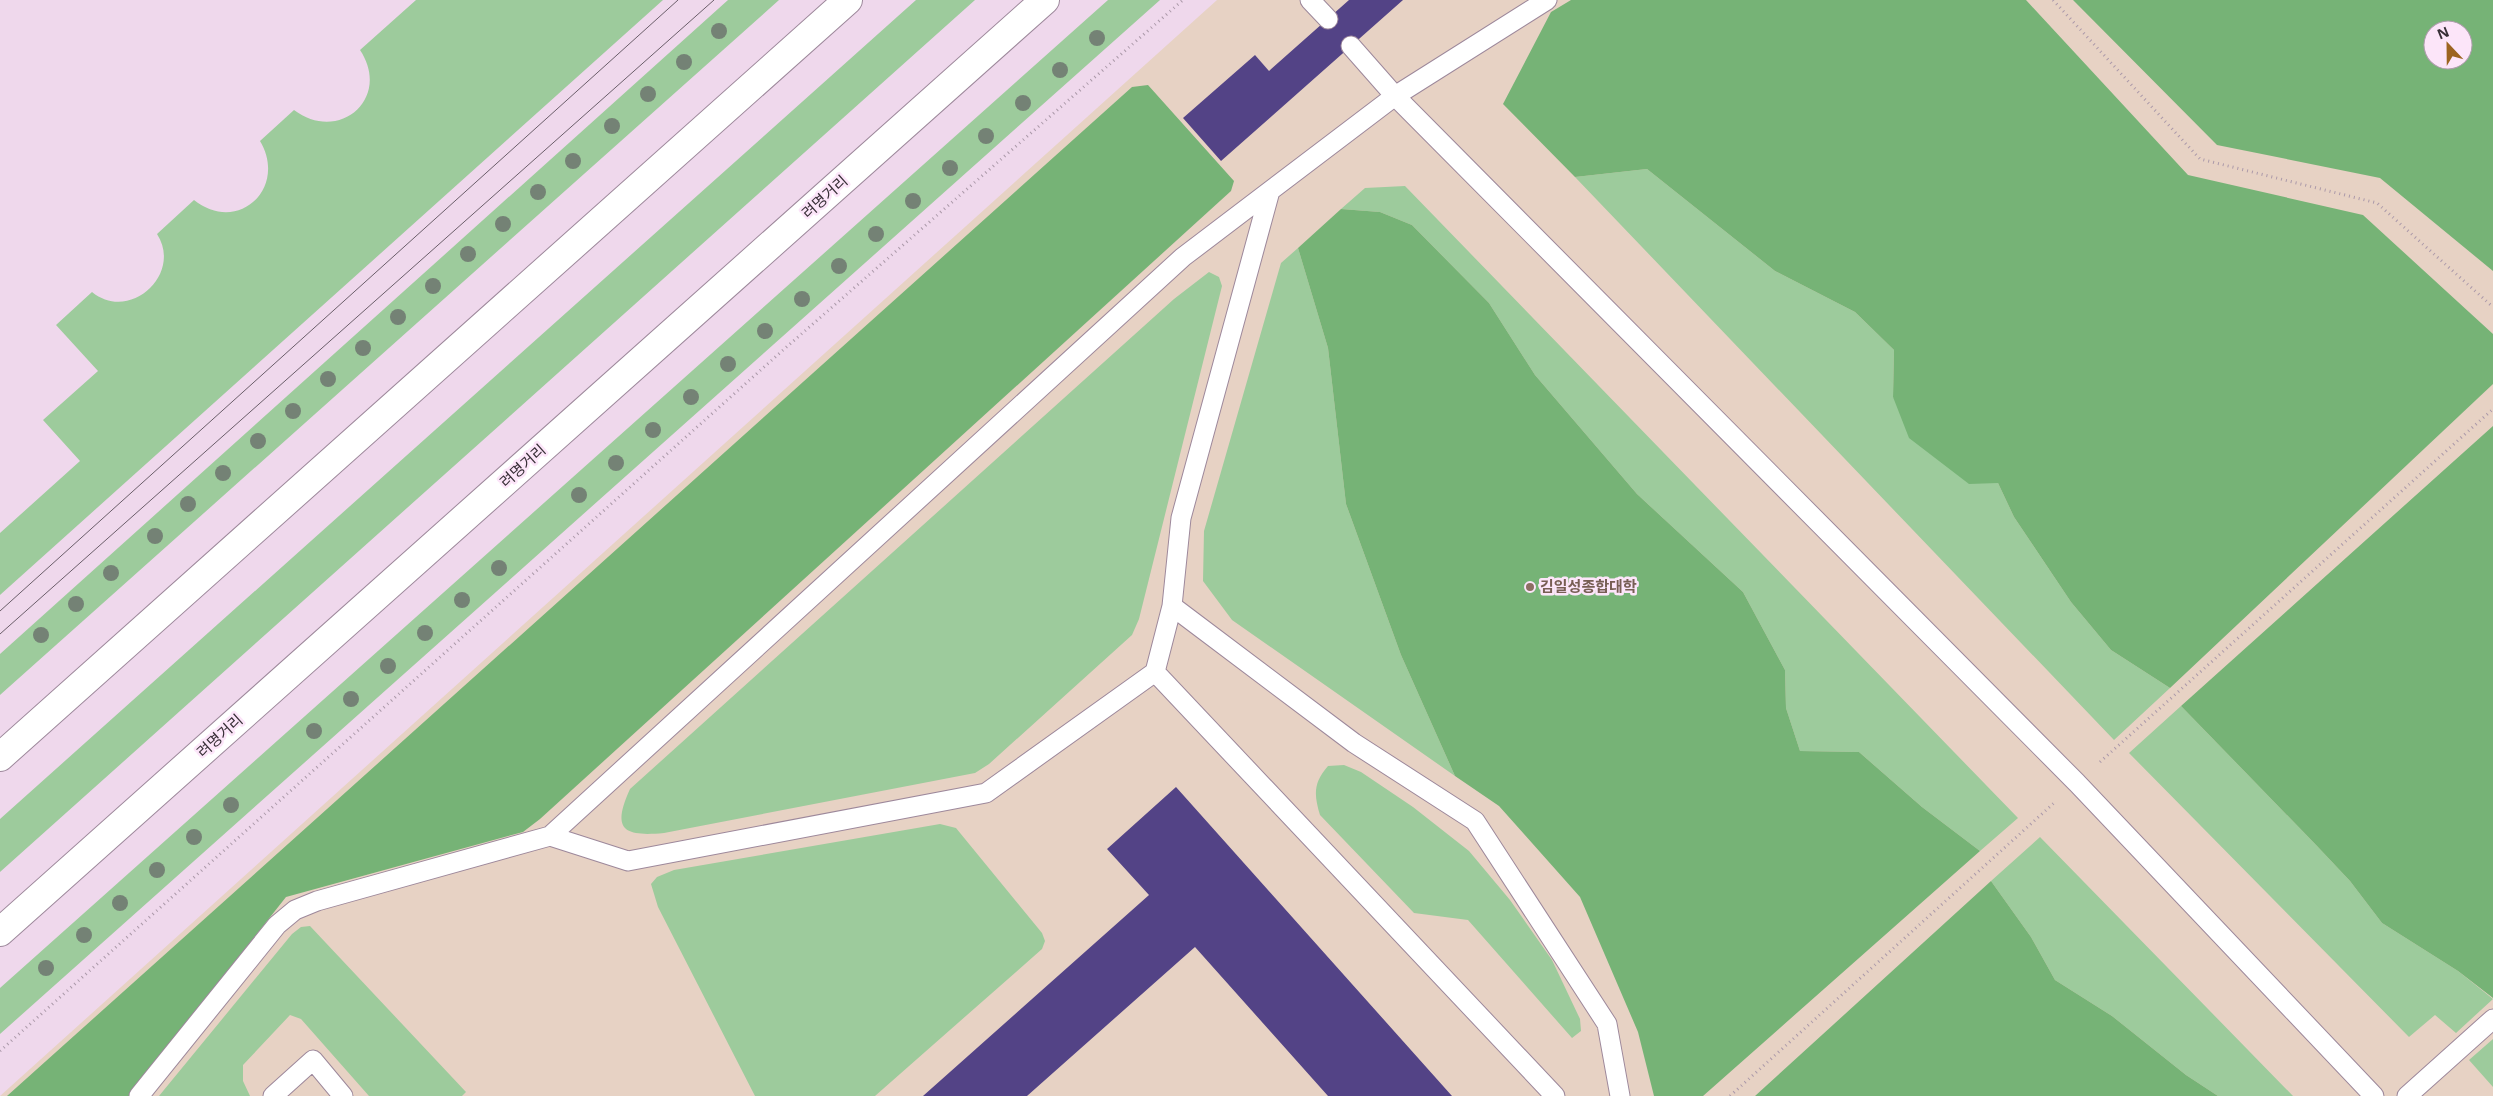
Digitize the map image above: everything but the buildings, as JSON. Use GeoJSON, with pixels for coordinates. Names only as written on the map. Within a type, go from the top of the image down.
{"type":"FeatureCollection","features":[{"type":"Feature","properties":{"kind":"highway"},"geometry":{"type":"LineString","coordinates":[[0,757],[848,0]]}},
{"type":"Feature","properties":{"kind":"highway","name":"려명거리"},"geometry":{"type":"LineString","coordinates":[[0,932],[1045,0]]}},
{"type":"Feature","properties":{"kind":"lane"},"geometry":{"type":"LineString","coordinates":[[1310,0],[1328,19]]}},
{"type":"Feature","properties":{"kind":"lane"},"geometry":{"type":"LineString","coordinates":[[140,1096],[277,925],[295,910],[317,901],[550,836],[1183,257],[1395,96],[1547,0]]}},
{"type":"Feature","properties":{"kind":"lane"},"geometry":{"type":"LineString","coordinates":[[1351,46],[1395,96],[2077,783],[2374,1096]]}},
{"type":"Feature","properties":{"kind":"lane"},"geometry":{"type":"LineString","coordinates":[[550,836],[628,861],[986,793],[1155,672],[1172,606],[1181,518],[1270,191]]}},
{"type":"Feature","properties":{"kind":"lane"},"geometry":{"type":"LineString","coordinates":[[1172,606],[1354,743],[1475,821],[1607,1024],[1620,1096]]}},
{"type":"Feature","properties":{"kind":"lane"},"geometry":{"type":"LineString","coordinates":[[1155,672],[1555,1096]]}},
{"type":"Feature","properties":{"kind":"lane"},"geometry":{"type":"LineString","coordinates":[[2407,1096],[2493,1019]]}},
{"type":"Feature","properties":{"kind":"lane"},"geometry":{"type":"LineString","coordinates":[[273,1096],[313,1060],[343,1096]]}},
{"type":"Feature","properties":{"kind":"path"},"geometry":{"type":"LineString","coordinates":[[0,1051],[782,351],[1183,0]]}},
{"type":"Feature","properties":{"kind":"path"},"geometry":{"type":"LineString","coordinates":[[2053,0],[2200,159],[2377,203],[2493,307]]}},
{"type":"Feature","properties":{"kind":"path"},"geometry":{"type":"LineString","coordinates":[[1730,1096],[2493,409]]}},
{"type":"Feature","properties":{"kind":"shaded area","name":"김일성종합대학"},"geometry":{"type":"Polygon","coordinates":[[[1217,0],[2493,0],[2493,1096],[0,1096],[1217,0]]]}},
{"type":"Feature","properties":{"kind":"green space"},"geometry":{"type":"Polygon","coordinates":[[[416,0],[663,0],[0,595],[0,533],[80,461],[43,420],[98,371],[56,325],[92,292],[107,300],[122,302],[136,298],[148,290],[158,278],[163,264],[163,249],[157,234],[194,200],[211,209],[227,212],[242,209],[254,201],[263,190],[268,175],[267,158],[260,141],[294,110],[311,119],[328,122],[343,119],[356,111],[365,99],[370,84],[368,68],[360,50],[416,0]]]}},
{"type":"Feature","properties":{"kind":"green space"},"geometry":{"type":"Polygon","coordinates":[[[728,0],[779,0],[0,695],[0,654],[728,0]]]}},
{"type":"Feature","properties":{"kind":"green space"},"geometry":{"type":"Polygon","coordinates":[[[916,0],[975,0],[0,872],[0,819],[916,0]]]}},
{"type":"Feature","properties":{"kind":"green space"},"geometry":{"type":"Polygon","coordinates":[[[1108,0],[1160,0],[0,1034],[0,988],[1108,0]]]}},
{"type":"Feature","properties":{"kind":"green space"},"geometry":{"type":"Polygon","coordinates":[[[1571,0],[2026,0],[2188,175],[2363,215],[2493,334],[2493,384],[2170,688],[2111,650],[2071,602],[2014,517],[1998,483],[1969,484],[1909,438],[1893,397],[1894,350],[1855,312],[1775,271],[1647,169],[1575,177],[1503,104],[1551,12],[1571,0]]]}},
{"type":"Feature","properties":{"kind":"green space"},"geometry":{"type":"Polygon","coordinates":[[[2073,0],[2493,0],[2493,271],[2380,178],[2217,145],[2073,0]]]}},
{"type":"Feature","properties":{"kind":"green space"},"geometry":{"type":"Polygon","coordinates":[[[1148,85],[1234,181],[1231,191],[540,819],[523,832],[286,897],[129,1096],[7,1096],[1132,87],[1148,85]]]}},
{"type":"Feature","properties":{"kind":"green space"},"geometry":{"type":"Polygon","coordinates":[[[1647,169],[1775,271],[1855,312],[1894,350],[1893,397],[1969,483],[1998,483],[2014,517],[2071,602],[2111,650],[2170,688],[2114,740],[1575,177],[1647,169]]]}},
{"type":"Feature","properties":{"kind":"green space"},"geometry":{"type":"Polygon","coordinates":[[[1405,186],[2018,818],[1980,851],[1922,807],[1859,752],[1800,751],[1786,708],[1785,670],[1743,592],[1637,494],[1535,375],[1489,303],[1412,225],[1380,212],[1341,209],[1365,188],[1405,186]]]}},
{"type":"Feature","properties":{"kind":"green space"},"geometry":{"type":"Polygon","coordinates":[[[1341,209],[1380,212],[1412,225],[1489,303],[1535,375],[1637,494],[1743,592],[1785,670],[1786,708],[1800,751],[1859,752],[1922,807],[1980,851],[1703,1096],[1654,1096],[1638,1032],[1580,897],[1499,806],[1455,776],[1401,655],[1346,504],[1328,348],[1298,248],[1341,209]]]}},
{"type":"Feature","properties":{"kind":"green space"},"geometry":{"type":"Polygon","coordinates":[[[1298,248],[1328,348],[1346,504],[1401,655],[1455,776],[1232,620],[1203,581],[1204,531],[1281,263],[1298,248]]]}},
{"type":"Feature","properties":{"kind":"green space"},"geometry":{"type":"Polygon","coordinates":[[[1209,272],[1219,277],[1222,286],[1139,619],[1132,635],[989,764],[975,773],[664,833],[638,833],[624,828],[622,813],[630,789],[1174,299],[1209,272]]]}},
{"type":"Feature","properties":{"kind":"green space"},"geometry":{"type":"Polygon","coordinates":[[[2493,426],[2493,998],[2458,971],[2382,923],[2350,881],[2181,706],[2493,426]]]}},
{"type":"Feature","properties":{"kind":"green space"},"geometry":{"type":"Polygon","coordinates":[[[2181,706],[2350,881],[2382,923],[2458,971],[2493,999],[2456,1033],[2435,1015],[2409,1037],[2129,753],[2181,706]]]}},
{"type":"Feature","properties":{"kind":"green space"},"geometry":{"type":"Polygon","coordinates":[[[1344,765],[1361,772],[1413,807],[1469,851],[1510,900],[1552,960],[1580,1019],[1581,1031],[1572,1038],[1468,920],[1414,913],[1320,815],[1316,795],[1317,784],[1328,766],[1344,765]]]}},
{"type":"Feature","properties":{"kind":"green space"},"geometry":{"type":"Polygon","coordinates":[[[940,824],[956,828],[1042,933],[1045,941],[1042,949],[875,1096],[755,1096],[658,907],[651,884],[657,877],[674,870],[940,824]]]}},
{"type":"Feature","properties":{"kind":"green space"},"geometry":{"type":"Polygon","coordinates":[[[2040,837],[2293,1096],[2218,1096],[2186,1075],[2112,1016],[2055,980],[2031,937],[1991,881],[2040,837]]]}},
{"type":"Feature","properties":{"kind":"green space"},"geometry":{"type":"Polygon","coordinates":[[[1991,881],[2031,937],[2055,980],[2112,1016],[2186,1075],[2218,1096],[1755,1096],[1991,881]]]}},
{"type":"Feature","properties":{"kind":"green space"},"geometry":{"type":"Polygon","coordinates":[[[310,926],[466,1092],[462,1096],[369,1096],[301,1019],[290,1015],[243,1065],[243,1081],[250,1096],[159,1096],[292,934],[301,927],[310,926]]]}},
{"type":"Feature","properties":{"kind":"green space"},"geometry":{"type":"Polygon","coordinates":[[[2493,1039],[2493,1087],[2469,1060],[2493,1039]]]}},
{"type":"Feature","properties":{"kind":"tram line"},"geometry":{"type":"LineString","coordinates":[[0,611],[678,0]]}},
{"type":"Feature","properties":{"kind":"tram line"},"geometry":{"type":"LineString","coordinates":[[0,634],[714,0]]}},
{"type":"Feature","properties":{"kind":"place","name":"김일성종합대학"},"geometry":{"type":"Point","coordinates":[1530,587]}}]}
